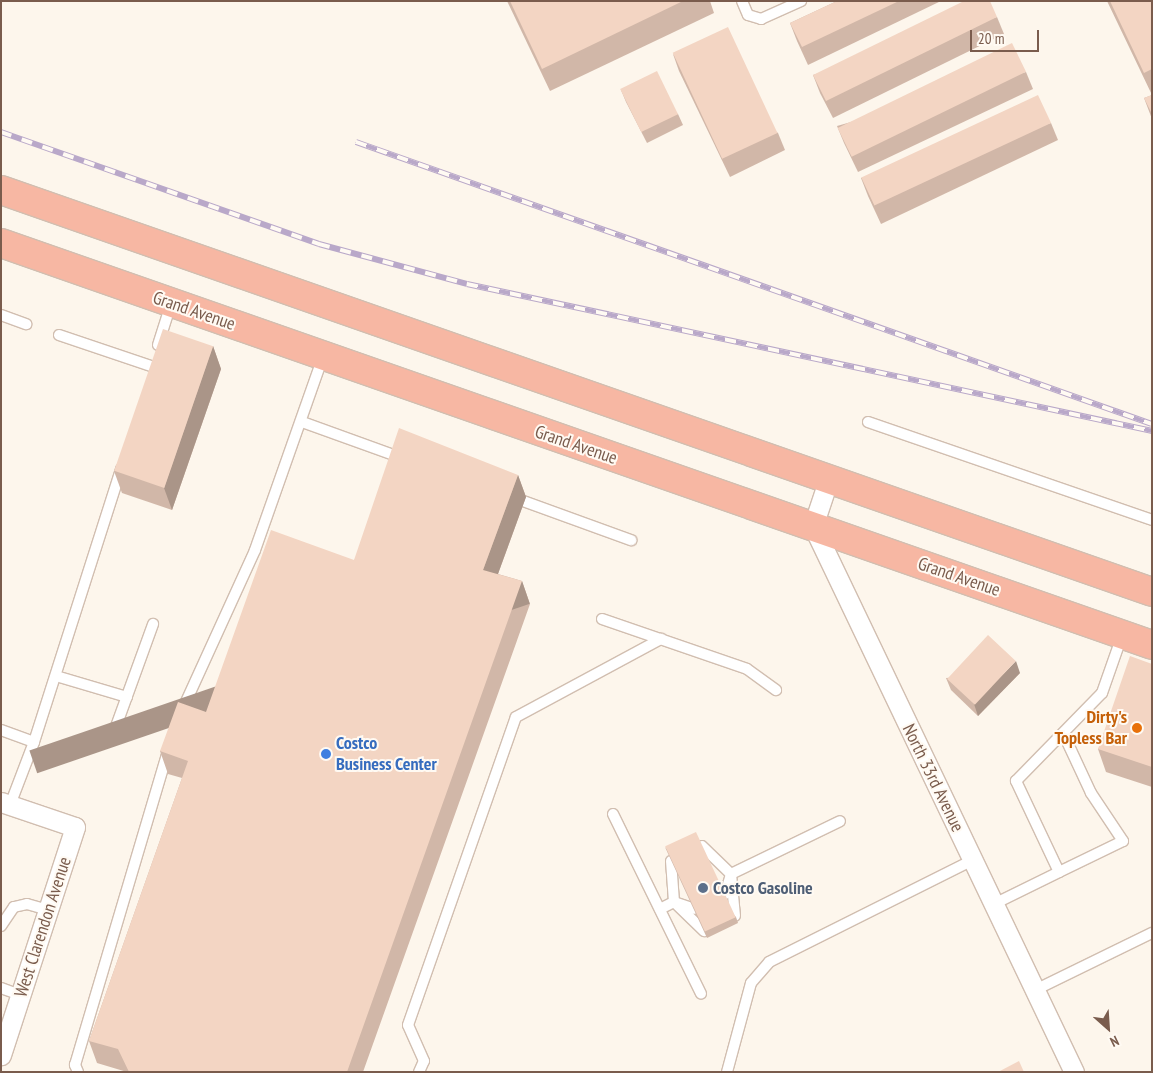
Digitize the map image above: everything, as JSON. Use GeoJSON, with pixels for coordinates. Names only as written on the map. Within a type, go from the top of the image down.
{"type":"FeatureCollection","features":[{"type":"Feature","properties":{"kind":"highway"},"geometry":{"type":"LineString","coordinates":[[1,190],[828,481],[1152,592]]}},
{"type":"Feature","properties":{"kind":"highway","name":"Grand Avenue"},"geometry":{"type":"LineString","coordinates":[[1,243],[1152,646]]}},
{"type":"Feature","properties":{"kind":"street"},"geometry":{"type":"LineString","coordinates":[[813,526],[828,481]]}},
{"type":"Feature","properties":{"kind":"street","name":"North 33rd Avenue"},"geometry":{"type":"LineString","coordinates":[[813,526],[1074,1072]]}},
{"type":"Feature","properties":{"kind":"street","name":"West Clarendon Avenue"},"geometry":{"type":"LineString","coordinates":[[1,1055],[75,827],[6,804]]}},
{"type":"Feature","properties":{"kind":"lane"},"geometry":{"type":"LineString","coordinates":[[742,1],[748,15],[761,20],[801,1]]}},
{"type":"Feature","properties":{"kind":"lane"},"geometry":{"type":"LineString","coordinates":[[59,335],[150,370],[172,303]]}},
{"type":"Feature","properties":{"kind":"lane"},"geometry":{"type":"LineString","coordinates":[[1,315],[26,324]]}},
{"type":"Feature","properties":{"kind":"lane"},"geometry":{"type":"LineString","coordinates":[[176,726],[182,707],[255,550],[302,422],[323,356]]}},
{"type":"Feature","properties":{"kind":"lane"},"geometry":{"type":"LineString","coordinates":[[302,422],[409,460]]}},
{"type":"Feature","properties":{"kind":"lane"},"geometry":{"type":"LineString","coordinates":[[868,422],[1152,520]]}},
{"type":"Feature","properties":{"kind":"lane"},"geometry":{"type":"LineString","coordinates":[[6,804],[34,742],[125,456]]}},
{"type":"Feature","properties":{"kind":"lane"},"geometry":{"type":"LineString","coordinates":[[502,493],[631,540]]}},
{"type":"Feature","properties":{"kind":"lane"},"geometry":{"type":"LineString","coordinates":[[602,619],[747,669],[776,690]]}},
{"type":"Feature","properties":{"kind":"lane"},"geometry":{"type":"LineString","coordinates":[[114,732],[153,624]]}},
{"type":"Feature","properties":{"kind":"lane"},"geometry":{"type":"LineString","coordinates":[[1059,872],[1016,781],[1102,693],[1122,635]]}},
{"type":"Feature","properties":{"kind":"lane"},"geometry":{"type":"LineString","coordinates":[[419,1072],[424,1061],[408,1025],[516,717],[662,639]]}},
{"type":"Feature","properties":{"kind":"lane"},"geometry":{"type":"LineString","coordinates":[[56,676],[127,697]]}},
{"type":"Feature","properties":{"kind":"lane"},"geometry":{"type":"LineString","coordinates":[[1,730],[34,742]]}},
{"type":"Feature","properties":{"kind":"lane"},"geometry":{"type":"LineString","coordinates":[[994,904],[1124,841],[1091,793],[1063,733]]}},
{"type":"Feature","properties":{"kind":"lane"},"geometry":{"type":"LineString","coordinates":[[78,1072],[75,1065],[170,745]]}},
{"type":"Feature","properties":{"kind":"lane"},"geometry":{"type":"LineString","coordinates":[[614,814],[701,994]]}},
{"type":"Feature","properties":{"kind":"lane"},"geometry":{"type":"LineString","coordinates":[[725,894],[731,874],[840,822]]}},
{"type":"Feature","properties":{"kind":"lane"},"geometry":{"type":"LineString","coordinates":[[702,846],[731,874],[735,916]]}},
{"type":"Feature","properties":{"kind":"lane"},"geometry":{"type":"LineString","coordinates":[[727,1072],[751,982],[769,962],[973,860]]}},
{"type":"Feature","properties":{"kind":"lane"},"geometry":{"type":"LineString","coordinates":[[671,861],[674,902],[704,931]]}},
{"type":"Feature","properties":{"kind":"lane"},"geometry":{"type":"LineString","coordinates":[[710,865],[731,874]]}},
{"type":"Feature","properties":{"kind":"lane"},"geometry":{"type":"LineString","coordinates":[[674,902],[679,880]]}},
{"type":"Feature","properties":{"kind":"lane"},"geometry":{"type":"LineString","coordinates":[[660,909],[674,902],[694,909]]}},
{"type":"Feature","properties":{"kind":"lane"},"geometry":{"type":"LineString","coordinates":[[1,926],[14,907],[27,904],[48,910]]}},
{"type":"Feature","properties":{"kind":"lane"},"geometry":{"type":"LineString","coordinates":[[1035,990],[1152,933]]}},
{"type":"Feature","properties":{"kind":"lane"},"geometry":{"type":"LineString","coordinates":[[1,988],[20,995]]}},
{"type":"Feature","properties":{"kind":"building"},"geometry":{"type":"Polygon","coordinates":[[[510,1],[683,1],[542,69],[510,1]]]}},
{"type":"Feature","properties":{"kind":"building"},"geometry":{"type":"Polygon","coordinates":[[[837,1],[899,1],[802,47],[790,23],[837,1]]]}},
{"type":"Feature","properties":{"kind":"building"},"geometry":{"type":"Polygon","coordinates":[[[964,1],[990,1],[997,17],[826,101],[813,75],[964,1]]]}},
{"type":"Feature","properties":{"kind":"building"},"geometry":{"type":"Polygon","coordinates":[[[1110,1],[1152,1],[1152,69],[1144,73],[1110,1]]]}},
{"type":"Feature","properties":{"kind":"building"},"geometry":{"type":"Polygon","coordinates":[[[728,27],[777,133],[722,159],[673,53],[728,27]]]}},
{"type":"Feature","properties":{"kind":"building"},"geometry":{"type":"Polygon","coordinates":[[[1012,43],[1026,72],[852,157],[838,128],[1012,43]]]}},
{"type":"Feature","properties":{"kind":"building"},"geometry":{"type":"Polygon","coordinates":[[[657,71],[678,114],[641,132],[620,89],[657,71]]]}},
{"type":"Feature","properties":{"kind":"building"},"geometry":{"type":"Polygon","coordinates":[[[1038,95],[1051,123],[874,206],[861,177],[1038,95]]]}},
{"type":"Feature","properties":{"kind":"building"},"geometry":{"type":"Polygon","coordinates":[[[1152,95],[1152,114],[1144,98],[1152,95]]]}},
{"type":"Feature","properties":{"kind":"building"},"geometry":{"type":"Polygon","coordinates":[[[163,329],[213,346],[164,488],[114,471],[163,329]]]}},
{"type":"Feature","properties":{"kind":"building","name":"Costco Business Center"},"geometry":{"type":"Polygon","coordinates":[[[399,428],[518,475],[483,570],[522,581],[347,1072],[129,1072],[118,1049],[89,1041],[188,761],[160,751],[178,702],[206,712],[271,530],[354,560],[399,428]]]}},
{"type":"Feature","properties":{"kind":"building"},"geometry":{"type":"Polygon","coordinates":[[[988,635],[1016,661],[975,705],[947,679],[988,635]]]}},
{"type":"Feature","properties":{"kind":"building"},"geometry":{"type":"Polygon","coordinates":[[[1130,656],[1152,664],[1152,767],[1098,749],[1130,656]]]}},
{"type":"Feature","properties":{"kind":"building"},"geometry":{"type":"Polygon","coordinates":[[[696,832],[736,917],[705,932],[665,846],[696,832]]]}},
{"type":"Feature","properties":{"kind":"building"},"geometry":{"type":"Polygon","coordinates":[[[1019,1061],[1024,1072],[998,1072],[1019,1061]]]}},
{"type":"Feature","properties":{"kind":"railway"},"geometry":{"type":"LineString","coordinates":[[1,132],[319,244],[467,284],[1152,431]]}},
{"type":"Feature","properties":{"kind":"railway"},"geometry":{"type":"LineString","coordinates":[[356,142],[1152,424]]}},
{"type":"Feature","properties":{"kind":"place","name":"Dirty's Topless Bar"},"geometry":{"type":"Point","coordinates":[1137,728]}},
{"type":"Feature","properties":{"kind":"place","name":"Costco Business Center"},"geometry":{"type":"Point","coordinates":[326,754]}},
{"type":"Feature","properties":{"kind":"place","name":"Costco Gasoline"},"geometry":{"type":"Point","coordinates":[703,888]}}]}
